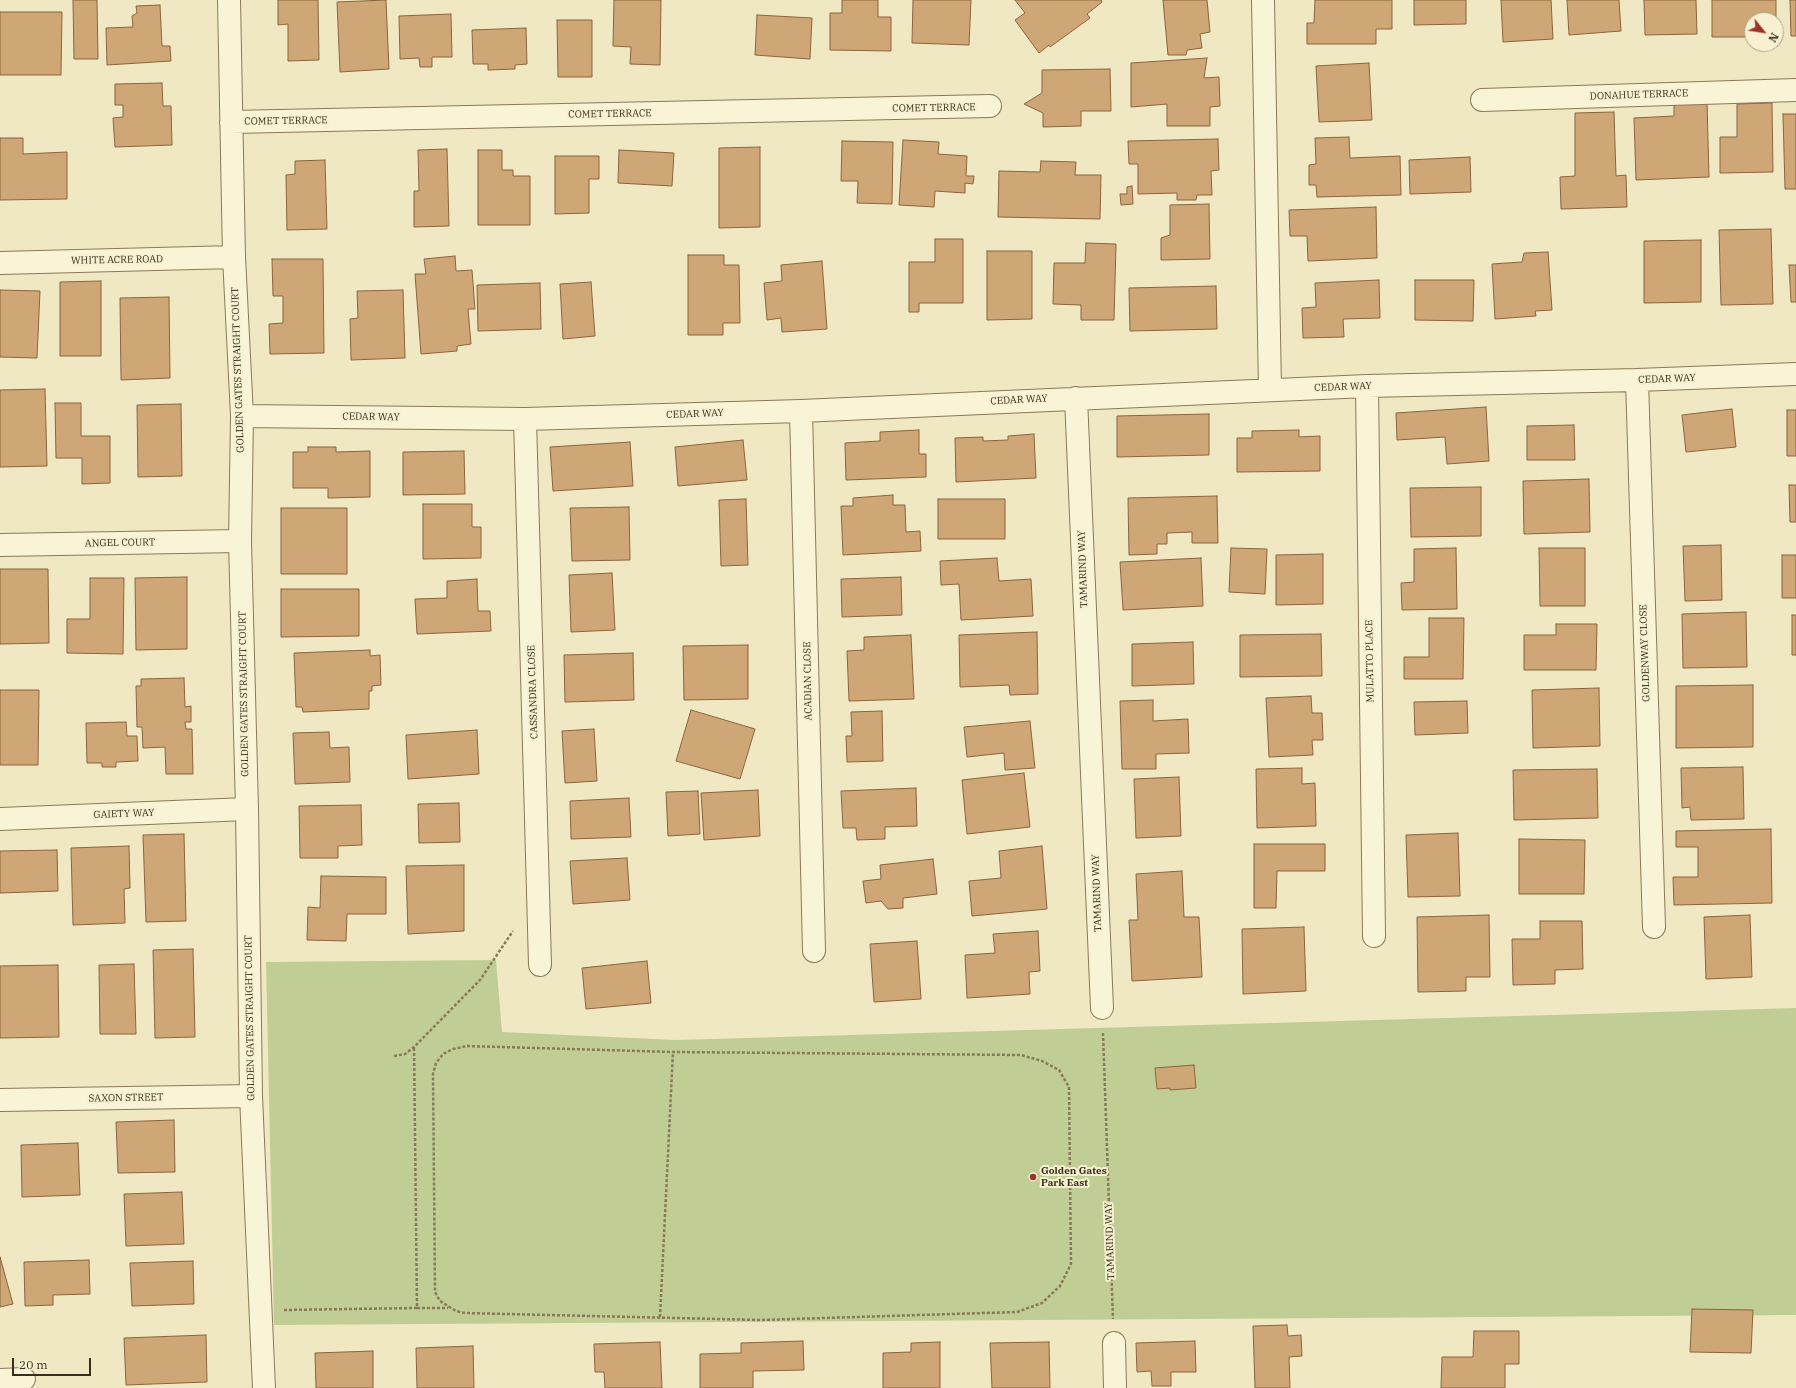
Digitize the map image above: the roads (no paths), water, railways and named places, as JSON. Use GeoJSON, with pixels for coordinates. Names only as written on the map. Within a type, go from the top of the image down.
{"type":"FeatureCollection","features":[{"type":"Feature","properties":{"kind":"street","name":"GOLDEN GATES STRAIGHT COURT"},"geometry":{"type":"LineString","coordinates":[[229,0],[234,257],[242,416],[240,541],[247,809],[251,1096],[264,1388]]}},
{"type":"Feature","properties":{"kind":"street"},"geometry":{"type":"LineString","coordinates":[[1263,0],[1270,390]]}},
{"type":"Feature","properties":{"kind":"street","name":"DONAHUE TERRACE"},"geometry":{"type":"LineString","coordinates":[[1482,100],[1796,90]]}},
{"type":"Feature","properties":{"kind":"street","name":"COMET TERRACE"},"geometry":{"type":"LineString","coordinates":[[231,122],[990,106]]}},
{"type":"Feature","properties":{"kind":"street","name":"WHITE ACRE ROAD"},"geometry":{"type":"LineString","coordinates":[[0,263],[234,257]]}},
{"type":"Feature","properties":{"kind":"street","name":"CEDAR WAY"},"geometry":{"type":"LineString","coordinates":[[242,416],[526,419],[801,411],[1367,386],[1637,380],[1796,374]]}},
{"type":"Feature","properties":{"kind":"street","name":"GOLDENWAY CLOSE"},"geometry":{"type":"LineString","coordinates":[[1637,380],[1654,927]]}},
{"type":"Feature","properties":{"kind":"street","name":"MULATTO PLACE"},"geometry":{"type":"LineString","coordinates":[[1367,386],[1374,936]]}},
{"type":"Feature","properties":{"kind":"street","name":"TAMARIND WAY"},"geometry":{"type":"LineString","coordinates":[[1076,398],[1102,1008]]}},
{"type":"Feature","properties":{"kind":"street","name":"ACADIAN CLOSE"},"geometry":{"type":"LineString","coordinates":[[801,411],[814,951]]}},
{"type":"Feature","properties":{"kind":"street","name":"CASSANDRA CLOSE"},"geometry":{"type":"LineString","coordinates":[[526,419],[540,965]]}},
{"type":"Feature","properties":{"kind":"street","name":"ANGEL COURT"},"geometry":{"type":"LineString","coordinates":[[0,545],[240,541]]}},
{"type":"Feature","properties":{"kind":"street","name":"GAIETY WAY"},"geometry":{"type":"LineString","coordinates":[[0,819],[247,809]]}},
{"type":"Feature","properties":{"kind":"street","name":"SAXON STREET"},"geometry":{"type":"LineString","coordinates":[[0,1100],[251,1096]]}},
{"type":"Feature","properties":{"kind":"street"},"geometry":{"type":"LineString","coordinates":[[1114,1343],[1115,1388]]}},
{"type":"Feature","properties":{"kind":"street"},"geometry":{"type":"LineString","coordinates":[[0,1380],[24,1379]]}},
{"type":"Feature","properties":{"kind":"place","name":"Golden Gates Park East"},"geometry":{"type":"Point","coordinates":[1033,1177]}}]}
